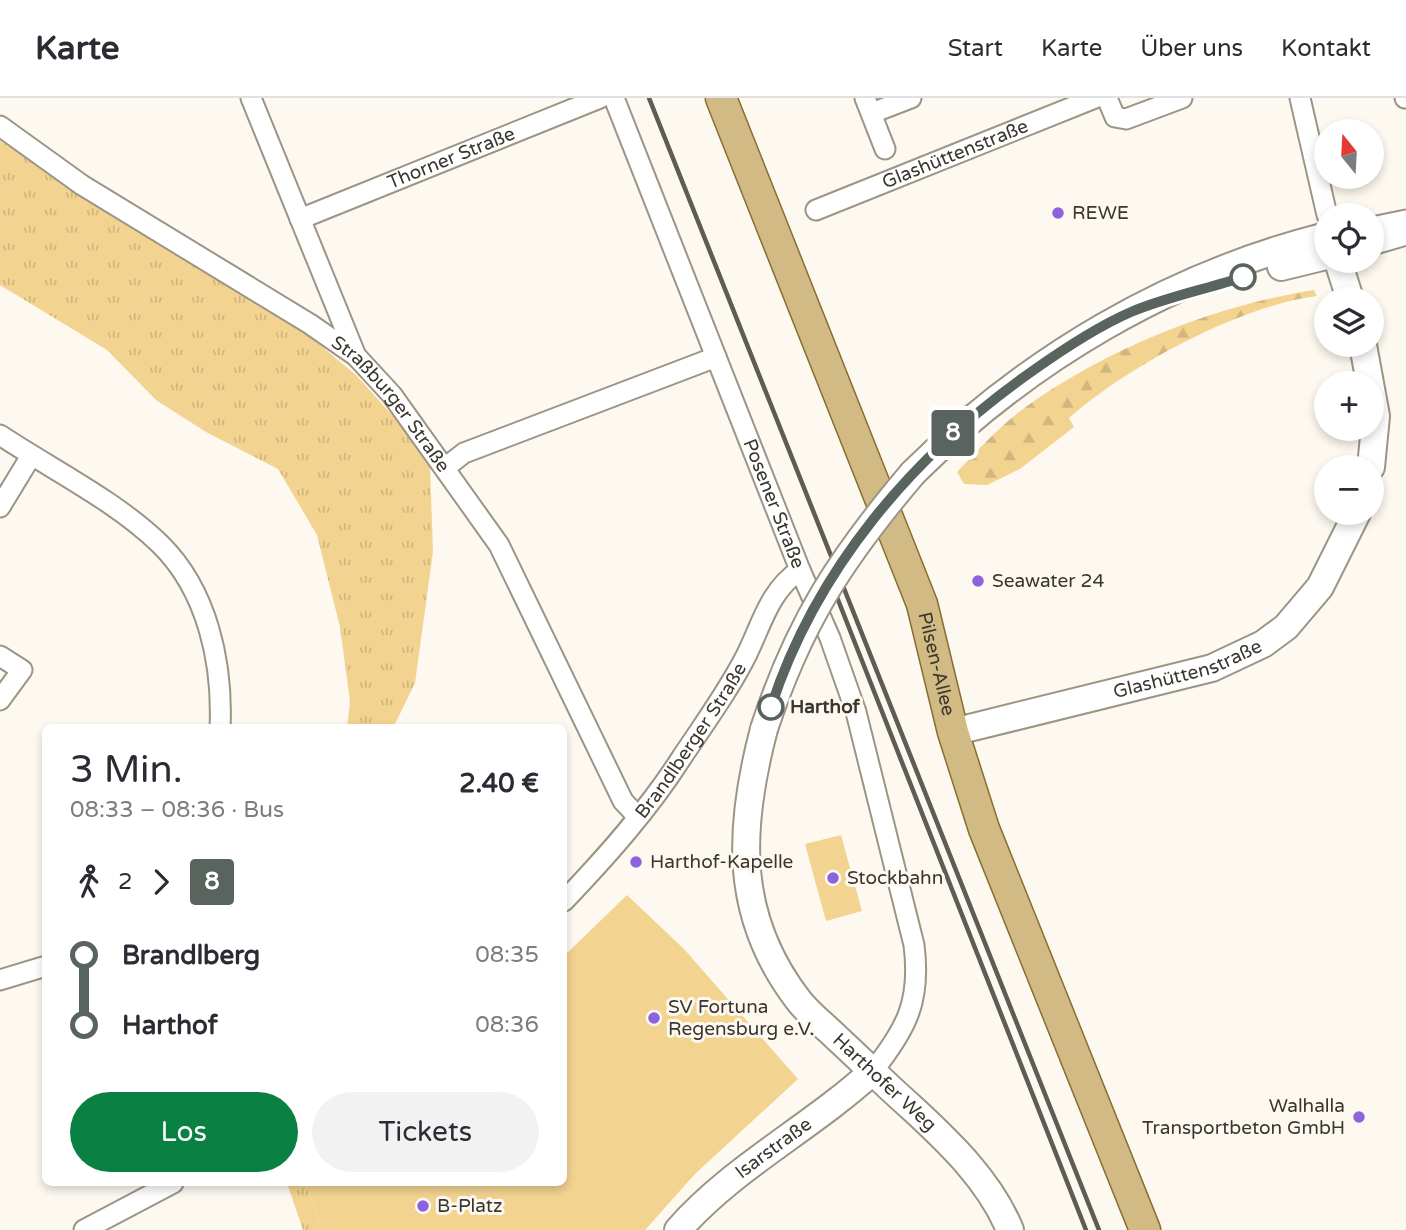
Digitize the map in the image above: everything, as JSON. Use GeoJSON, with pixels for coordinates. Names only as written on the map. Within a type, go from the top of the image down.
{"type":"FeatureCollection","features":[{"type":"Feature","properties":{"kind":"main road","name":"Pilsen-Allee"},"geometry":{"type":"LineString","coordinates":[[721,98],[922,604],[953,732],[1017,914],[1145,1230]]}},
{"type":"Feature","properties":{"kind":"street"},"geometry":{"type":"LineString","coordinates":[[251,98],[356,356]]}},
{"type":"Feature","properties":{"kind":"street","name":"Thorner Straße"},"geometry":{"type":"LineString","coordinates":[[300,219],[600,98]]}},
{"type":"Feature","properties":{"kind":"street","name":"Posener Straße"},"geometry":{"type":"LineString","coordinates":[[614,98],[800,570],[830,638],[856,712],[914,945],[917,970],[909,1018],[897,1041],[873,1071]]}},
{"type":"Feature","properties":{"kind":"street"},"geometry":{"type":"LineString","coordinates":[[885,149],[868,106],[911,98]]}},
{"type":"Feature","properties":{"kind":"street","name":"Glashüttenstraße"},"geometry":{"type":"LineString","coordinates":[[816,210],[1095,98]]}},
{"type":"Feature","properties":{"kind":"street"},"geometry":{"type":"LineString","coordinates":[[1107,98],[1115,117],[1126,118],[1182,98]]}},
{"type":"Feature","properties":{"kind":"street"},"geometry":{"type":"LineString","coordinates":[[1300,98],[1324,203]]}},
{"type":"Feature","properties":{"kind":"street","name":"Straßburger Straße"},"geometry":{"type":"LineString","coordinates":[[0,126],[82,185],[250,284],[356,356],[392,395],[446,467],[499,545],[623,801],[637,816]]}},
{"type":"Feature","properties":{"kind":"street"},"geometry":{"type":"LineString","coordinates":[[1384,225],[1406,220]]}},
{"type":"Feature","properties":{"kind":"street"},"geometry":{"type":"LineString","coordinates":[[1384,241],[1406,234]]}},
{"type":"Feature","properties":{"kind":"street"},"geometry":{"type":"LineString","coordinates":[[1132,312],[1172,289],[1314,240]]}},
{"type":"Feature","properties":{"kind":"street"},"geometry":{"type":"LineString","coordinates":[[1132,312],[1243,277],[1314,259]]}},
{"type":"Feature","properties":{"kind":"street","name":"Harthofer Weg"},"geometry":{"type":"LineString","coordinates":[[1010,1230],[994,1198],[975,1173],[873,1071],[801,1004],[780,974],[754,918],[746,858],[749,799],[764,729],[797,641],[825,588],[865,530],[913,473],[993,399],[1059,352],[1132,312]]}},
{"type":"Feature","properties":{"kind":"street"},"geometry":{"type":"LineString","coordinates":[[1366,357],[1376,416],[1372,455]]}},
{"type":"Feature","properties":{"kind":"street"},"geometry":{"type":"LineString","coordinates":[[446,467],[464,453],[716,358]]}},
{"type":"Feature","properties":{"kind":"street"},"geometry":{"type":"LineString","coordinates":[[0,435],[123,515],[161,545],[201,605],[219,677],[220,724]]}},
{"type":"Feature","properties":{"kind":"street"},"geometry":{"type":"LineString","coordinates":[[0,508],[31,456]]}},
{"type":"Feature","properties":{"kind":"street","name":"Glashüttenstraße"},"geometry":{"type":"LineString","coordinates":[[953,732],[1212,667],[1263,644],[1286,627],[1312,598],[1351,525]]}},
{"type":"Feature","properties":{"kind":"street","name":"Brandlberger Straße"},"geometry":{"type":"LineString","coordinates":[[567,898],[598,865],[680,761],[746,655],[770,601],[788,578],[800,570]]}},
{"type":"Feature","properties":{"kind":"street"},"geometry":{"type":"LineString","coordinates":[[0,656],[22,670],[0,700]]}},
{"type":"Feature","properties":{"kind":"street"},"geometry":{"type":"LineString","coordinates":[[0,980],[42,968]]}},
{"type":"Feature","properties":{"kind":"street","name":"Isarstraße"},"geometry":{"type":"LineString","coordinates":[[678,1230],[729,1182],[847,1095],[873,1071]]}},
{"type":"Feature","properties":{"kind":"street"},"geometry":{"type":"LineString","coordinates":[[84,1230],[167,1186]]}},
{"type":"Feature","properties":{"kind":"green space"},"geometry":{"type":"Polygon","coordinates":[[[0,141],[302,330],[356,375],[419,445],[430,467],[433,552],[415,683],[395,724],[347,724],[350,701],[340,627],[317,535],[278,469],[206,432],[156,400],[107,350],[0,285],[0,141]]]}},
{"type":"Feature","properties":{"kind":"green space"},"geometry":{"type":"Polygon","coordinates":[[[1314,290],[1314,297],[1286,302],[1220,325],[1153,359],[1093,398],[1069,418],[1074,427],[1020,469],[987,485],[964,484],[957,472],[1014,416],[1089,367],[1199,319],[1276,297],[1314,290]]]}},
{"type":"Feature","properties":{"kind":"green space","name":"Stockbahn"},"geometry":{"type":"Polygon","coordinates":[[[841,835],[862,911],[826,921],[805,844],[841,835]]]}},
{"type":"Feature","properties":{"kind":"green space","name":"SV Fortuna Regensburg e.V."},"geometry":{"type":"Polygon","coordinates":[[[627,895],[684,949],[798,1079],[695,1174],[645,1230],[323,1230],[306,1186],[567,1186],[567,953],[627,895]]]}},
{"type":"Feature","properties":{"kind":"green space"},"geometry":{"type":"Polygon","coordinates":[[[288,1186],[306,1186],[323,1230],[303,1230],[288,1186]]]}},
{"type":"Feature","properties":{"kind":"railway"},"geometry":{"type":"LineString","coordinates":[[649,98],[1099,1230]]}},
{"type":"Feature","properties":{"kind":"railway"},"geometry":{"type":"LineString","coordinates":[[831,582],[1086,1230]]}},
{"type":"Feature","properties":{"kind":"bus line","name":"8"},"geometry":{"type":"LineString","coordinates":[[771,707],[797,641],[825,588],[865,530],[913,473],[954,432],[993,399],[1059,352],[1132,312],[1243,277]]}},
{"type":"Feature","properties":{"kind":"place","name":"REWE"},"geometry":{"type":"Point","coordinates":[1058,213]}},
{"type":"Feature","properties":{"kind":"place","name":"Seawater 24"},"geometry":{"type":"Point","coordinates":[978,581]}},
{"type":"Feature","properties":{"kind":"place","name":"Harthof"},"geometry":{"type":"Point","coordinates":[771,707]}},
{"type":"Feature","properties":{"kind":"place","name":"Harthof-Kapelle"},"geometry":{"type":"Point","coordinates":[636,862]}},
{"type":"Feature","properties":{"kind":"place","name":"Stockbahn"},"geometry":{"type":"Point","coordinates":[833,878]}},
{"type":"Feature","properties":{"kind":"place","name":"SV Fortuna Regensburg e.V."},"geometry":{"type":"Point","coordinates":[654,1018]}},
{"type":"Feature","properties":{"kind":"place","name":"Walhalla Transportbeton GmbH"},"geometry":{"type":"Point","coordinates":[1359,1117]}},
{"type":"Feature","properties":{"kind":"place","name":"B-Platz"},"geometry":{"type":"Point","coordinates":[423,1206]}}]}
